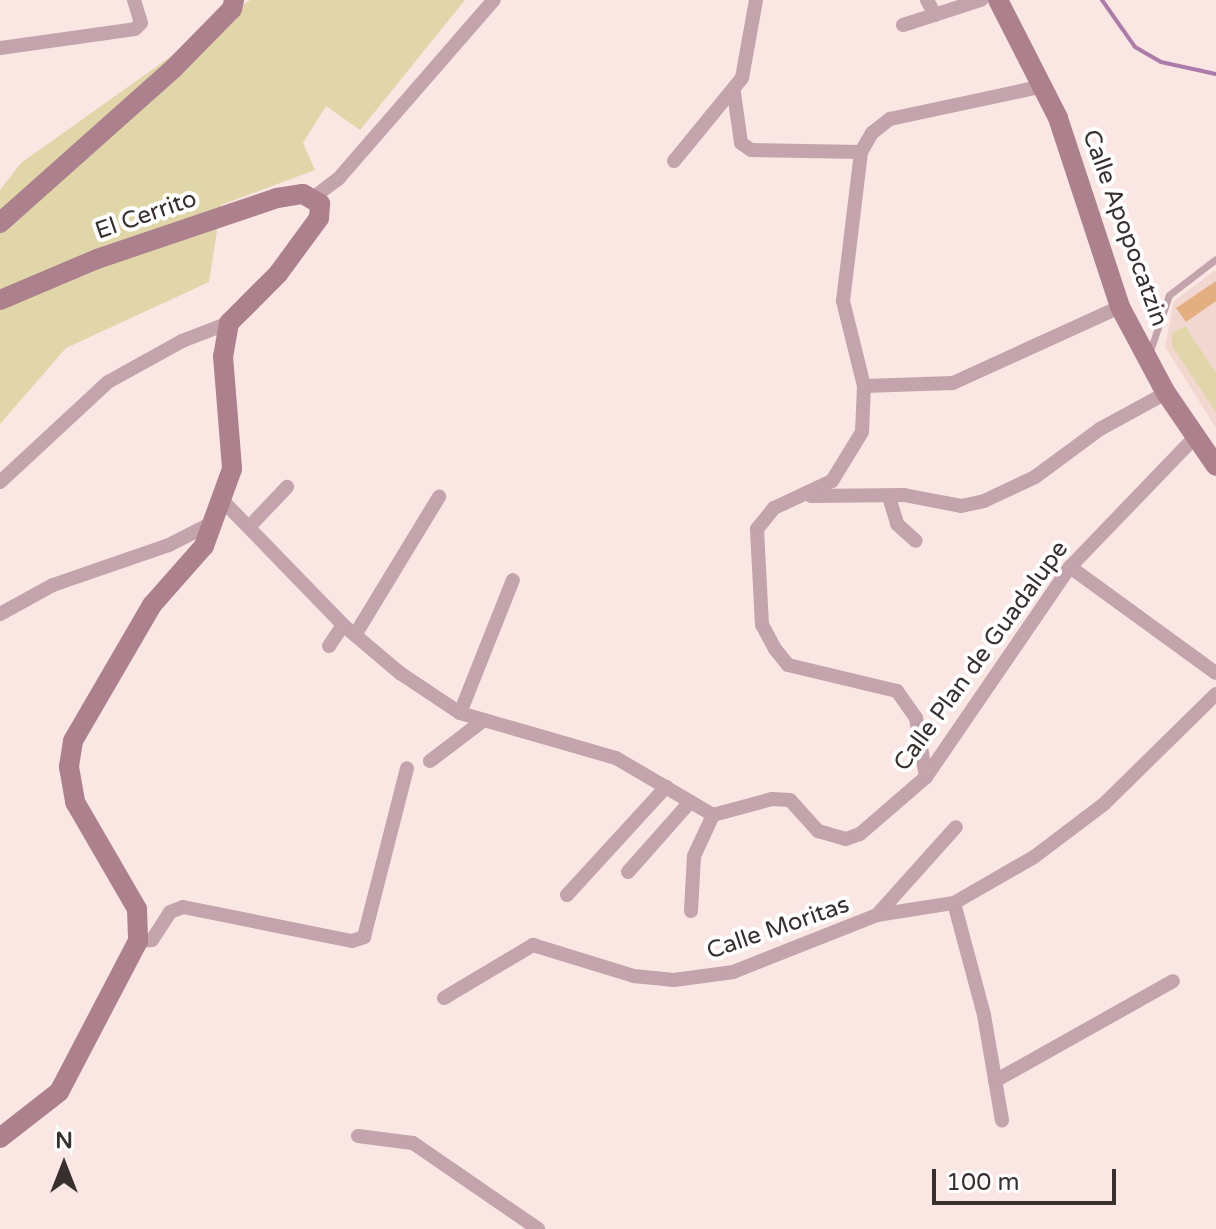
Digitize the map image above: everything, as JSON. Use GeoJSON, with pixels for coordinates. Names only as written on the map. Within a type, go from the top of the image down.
{"type":"FeatureCollection","features":[{"type":"Feature","properties":{"kind":"main road"},"geometry":{"type":"LineString","coordinates":[[0,223],[173,69],[232,9],[234,0]]}},
{"type":"Feature","properties":{"kind":"main road","name":"Calle Apopocatzin"},"geometry":{"type":"LineString","coordinates":[[998,0],[1044,86],[1120,307],[1145,359],[1215,461]]}},
{"type":"Feature","properties":{"kind":"main road"},"geometry":{"type":"LineString","coordinates":[[0,1138],[59,1092],[138,941],[137,909],[75,802],[69,767],[73,741],[135,632],[204,546],[223,501],[232,469],[223,356],[229,323],[278,274],[319,218],[314,197]]}},
{"type":"Feature","properties":{"kind":"main road","name":"El Cerrito"},"geometry":{"type":"LineString","coordinates":[[0,300],[97,259],[277,198],[314,197]]}},
{"type":"Feature","properties":{"kind":"street"},"geometry":{"type":"LineString","coordinates":[[0,48],[135,29],[141,23],[134,0]]}},
{"type":"Feature","properties":{"kind":"street"},"geometry":{"type":"LineString","coordinates":[[314,197],[339,178],[494,0]]}},
{"type":"Feature","properties":{"kind":"street"},"geometry":{"type":"LineString","coordinates":[[674,161],[734,93],[749,54],[756,0]]}},
{"type":"Feature","properties":{"kind":"street"},"geometry":{"type":"LineString","coordinates":[[927,0],[935,15]]}},
{"type":"Feature","properties":{"kind":"street"},"geometry":{"type":"LineString","coordinates":[[903,25],[981,0]]}},
{"type":"Feature","properties":{"kind":"street"},"geometry":{"type":"LineString","coordinates":[[926,777],[916,718],[907,699],[887,686],[788,665],[762,625],[757,529],[774,508],[824,488],[846,465],[862,432],[864,386],[843,301],[861,152],[872,133],[890,119],[1044,86]]}},
{"type":"Feature","properties":{"kind":"street"},"geometry":{"type":"LineString","coordinates":[[734,93],[741,143],[751,150],[861,152]]}},
{"type":"Feature","properties":{"kind":"street"},"geometry":{"type":"LineString","coordinates":[[864,386],[953,383],[1120,307]]}},
{"type":"Feature","properties":{"kind":"street"},"geometry":{"type":"LineString","coordinates":[[0,482],[108,382],[182,341],[229,323]]}},
{"type":"Feature","properties":{"kind":"street"},"geometry":{"type":"LineString","coordinates":[[804,496],[913,496],[953,506],[984,501],[1035,477],[1100,429],[1166,393]]}},
{"type":"Feature","properties":{"kind":"street","name":"Calle Plan de Guadalupe"},"geometry":{"type":"LineString","coordinates":[[713,815],[781,798],[790,800],[825,836],[846,839],[860,834],[926,777],[1070,567],[1196,436]]}},
{"type":"Feature","properties":{"kind":"street"},"geometry":{"type":"LineString","coordinates":[[250,526],[287,487]]}},
{"type":"Feature","properties":{"kind":"street"},"geometry":{"type":"LineString","coordinates":[[329,646],[349,630],[439,497]]}},
{"type":"Feature","properties":{"kind":"street"},"geometry":{"type":"LineString","coordinates":[[889,497],[897,524],[916,541]]}},
{"type":"Feature","properties":{"kind":"street"},"geometry":{"type":"LineString","coordinates":[[223,501],[349,630],[460,713],[480,723],[616,758],[713,815],[694,856],[691,911]]}},
{"type":"Feature","properties":{"kind":"street"},"geometry":{"type":"LineString","coordinates":[[0,614],[53,585],[169,545],[214,521]]}},
{"type":"Feature","properties":{"kind":"street"},"geometry":{"type":"LineString","coordinates":[[1070,567],[1216,673]]}},
{"type":"Feature","properties":{"kind":"street"},"geometry":{"type":"LineString","coordinates":[[460,713],[513,580]]}},
{"type":"Feature","properties":{"kind":"street"},"geometry":{"type":"LineString","coordinates":[[1002,1120],[954,903],[1034,857],[1104,804],[1216,694]]}},
{"type":"Feature","properties":{"kind":"street"},"geometry":{"type":"LineString","coordinates":[[430,761],[480,723]]}},
{"type":"Feature","properties":{"kind":"street"},"geometry":{"type":"LineString","coordinates":[[138,941],[152,940],[170,912],[183,907],[352,941],[364,937],[407,768]]}},
{"type":"Feature","properties":{"kind":"street"},"geometry":{"type":"LineString","coordinates":[[567,895],[666,787]]}},
{"type":"Feature","properties":{"kind":"street"},"geometry":{"type":"LineString","coordinates":[[628,872],[690,802]]}},
{"type":"Feature","properties":{"kind":"street"},"geometry":{"type":"LineString","coordinates":[[877,915],[956,827]]}},
{"type":"Feature","properties":{"kind":"street","name":"Calle Moritas"},"geometry":{"type":"LineString","coordinates":[[444,998],[533,945],[634,976],[674,980],[733,972],[877,915],[954,903]]}},
{"type":"Feature","properties":{"kind":"street"},"geometry":{"type":"LineString","coordinates":[[995,1081],[1173,981]]}},
{"type":"Feature","properties":{"kind":"street"},"geometry":{"type":"LineString","coordinates":[[358,1136],[413,1143],[538,1229]]}},
{"type":"Feature","properties":{"kind":"lane"},"geometry":{"type":"LineString","coordinates":[[1145,359],[1169,295],[1216,259]]}},
{"type":"Feature","properties":{"kind":"shaded area"},"geometry":{"type":"Polygon","coordinates":[[[250,0],[465,0],[360,130],[326,106],[303,143],[315,170],[221,205],[209,282],[66,348],[0,424],[0,190],[21,163],[250,0]]]}},
{"type":"Feature","properties":{"kind":"shaded area"},"geometry":{"type":"Polygon","coordinates":[[[1216,270],[1216,428],[1165,347],[1174,301],[1216,270]]]}},
{"type":"Feature","properties":{"kind":"shaded area"},"geometry":{"type":"Polygon","coordinates":[[[1185,326],[1216,373],[1216,412],[1172,346],[1172,334],[1185,326]]]}},
{"type":"Feature","properties":{"kind":"building"},"geometry":{"type":"Polygon","coordinates":[[[1216,281],[1216,301],[1186,322],[1176,308],[1216,281]]]}},
{"type":"Feature","properties":{"kind":"waterway"},"geometry":{"type":"LineString","coordinates":[[1102,0],[1135,47],[1161,62],[1216,74]]}}]}
